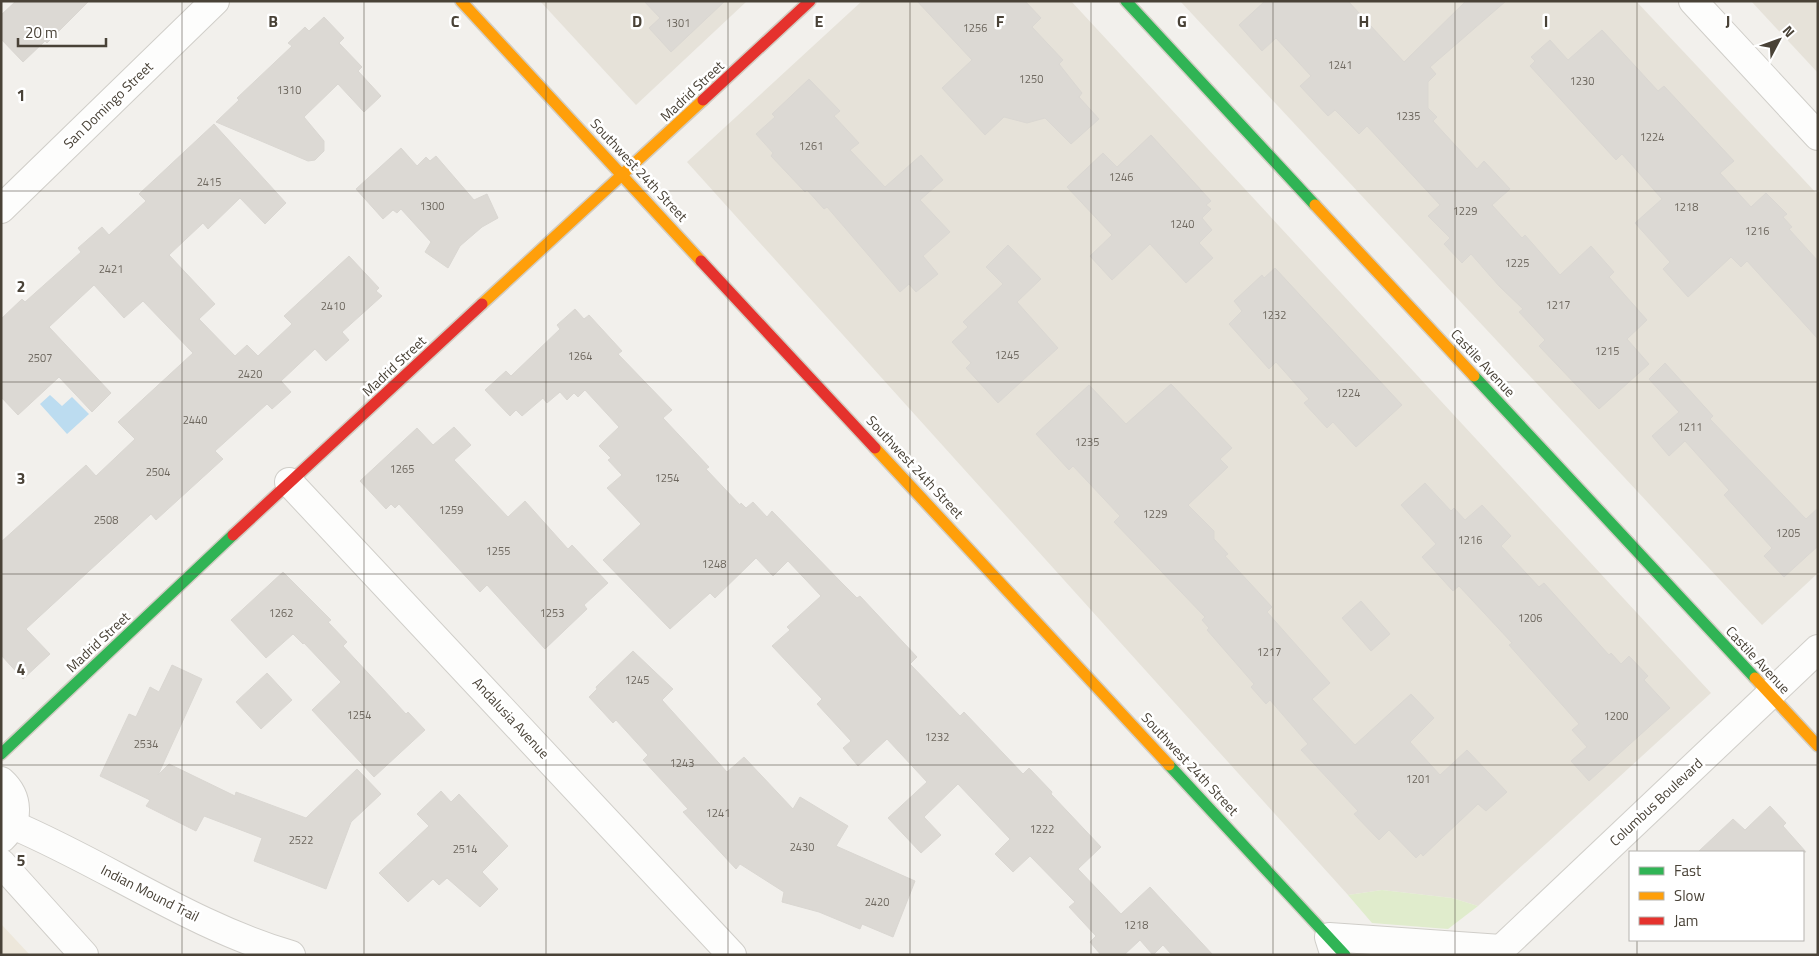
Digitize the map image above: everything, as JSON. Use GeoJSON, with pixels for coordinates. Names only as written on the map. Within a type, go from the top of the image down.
{"type":"FeatureCollection","features":[{"type":"Feature","properties":{"kind":"street","name":"San Domingo Street"},"geometry":{"type":"LineString","coordinates":[[1,209],[215,1]]}},
{"type":"Feature","properties":{"kind":"street","name":"Southwest 24th Street"},"geometry":{"type":"LineString","coordinates":[[461,1],[1336,949]]}},
{"type":"Feature","properties":{"kind":"street","name":"Madrid Street"},"geometry":{"type":"LineString","coordinates":[[1,754],[290,482],[810,1]]}},
{"type":"Feature","properties":{"kind":"street","name":"Castile Avenue"},"geometry":{"type":"LineString","coordinates":[[1126,1],[1818,746]]}},
{"type":"Feature","properties":{"kind":"street"},"geometry":{"type":"LineString","coordinates":[[1693,1],[1818,136]]}},
{"type":"Feature","properties":{"kind":"street","name":"Andalusia Avenue"},"geometry":{"type":"LineString","coordinates":[[290,482],[732,955]]}},
{"type":"Feature","properties":{"kind":"street","name":"Columbus Boulevard"},"geometry":{"type":"LineString","coordinates":[[1499,953],[1818,649]]}},
{"type":"Feature","properties":{"kind":"street"},"geometry":{"type":"LineString","coordinates":[[1,781],[8,788],[14,799],[16,812],[7,832]]}},
{"type":"Feature","properties":{"kind":"street","name":"Indian Mound Trail"},"geometry":{"type":"LineString","coordinates":[[7,832],[250,941],[291,955]]}},
{"type":"Feature","properties":{"kind":"street"},"geometry":{"type":"LineString","coordinates":[[1,863],[84,955]]}},
{"type":"Feature","properties":{"kind":"street"},"geometry":{"type":"LineString","coordinates":[[1336,949],[1499,953]]}},
{"type":"Feature","properties":{"kind":"shaded area"},"geometry":{"type":"Polygon","coordinates":[[[540,1],[747,1],[636,105],[540,1]]]}},
{"type":"Feature","properties":{"kind":"shaded area"},"geometry":{"type":"Polygon","coordinates":[[[862,1],[1071,1],[1711,693],[1478,906],[1452,898],[1382,890],[1348,895],[687,162],[862,1]]]}},
{"type":"Feature","properties":{"kind":"shaded area"},"geometry":{"type":"Polygon","coordinates":[[[1180,1],[1636,1],[1818,195],[1818,573],[1762,625],[1180,1]]]}},
{"type":"Feature","properties":{"kind":"shaded area"},"geometry":{"type":"Polygon","coordinates":[[[1751,1],[1818,1],[1818,73],[1751,1]]]}},
{"type":"Feature","properties":{"kind":"shaded area"},"geometry":{"type":"Polygon","coordinates":[[[1,924],[30,955],[1,955],[1,924]]]}},
{"type":"Feature","properties":{"kind":"green space"},"geometry":{"type":"Polygon","coordinates":[[[1382,890],[1452,898],[1478,906],[1448,929],[1372,923],[1348,895],[1382,890]]]}},
{"type":"Feature","properties":{"kind":"water"},"geometry":{"type":"Polygon","coordinates":[[[50,395],[62,406],[72,397],[89,414],[67,434],[40,404],[50,395]]]}},
{"type":"Feature","properties":{"kind":"building"},"geometry":{"type":"Polygon","coordinates":[[[16,1],[89,1],[47,43],[45,41],[23,62],[1,39],[1,15],[16,1]]]}},
{"type":"Feature","properties":{"kind":"building"},"geometry":{"type":"Polygon","coordinates":[[[644,1],[725,1],[671,52],[649,28],[660,18],[644,1]]]}},
{"type":"Feature","properties":{"kind":"building"},"geometry":{"type":"Polygon","coordinates":[[[917,1],[1025,1],[1041,18],[1032,27],[1063,60],[1059,64],[1082,93],[1079,97],[1099,119],[1071,144],[1045,118],[1027,123],[1004,117],[985,135],[942,88],[972,60],[917,1]]]}},
{"type":"Feature","properties":{"kind":"building"},"geometry":{"type":"Polygon","coordinates":[[[1265,1],[1348,1],[1404,62],[1466,1],[1506,1],[1430,67],[1436,74],[1428,82],[1428,108],[1437,117],[1433,121],[1477,169],[1484,161],[1510,189],[1492,205],[1522,238],[1525,235],[1560,275],[1591,246],[1614,272],[1609,277],[1647,320],[1627,339],[1649,364],[1599,409],[1539,346],[1545,340],[1519,312],[1523,309],[1499,286],[1471,254],[1462,263],[1444,244],[1450,238],[1428,216],[1440,205],[1367,126],[1359,134],[1335,110],[1328,116],[1300,86],[1311,76],[1276,38],[1262,51],[1239,25],[1265,1]]]}},
{"type":"Feature","properties":{"kind":"building"},"geometry":{"type":"Polygon","coordinates":[[[324,17],[344,38],[339,43],[362,67],[358,71],[381,96],[364,112],[338,84],[304,117],[324,141],[324,151],[315,160],[308,161],[216,122],[239,100],[237,98],[292,46],[288,43],[305,27],[309,31],[324,17]]]}},
{"type":"Feature","properties":{"kind":"building"},"geometry":{"type":"Polygon","coordinates":[[[1602,30],[1658,91],[1664,86],[1734,161],[1720,173],[1751,207],[1766,193],[1787,214],[1783,217],[1792,227],[1789,229],[1818,261],[1818,339],[1747,261],[1741,267],[1731,257],[1688,297],[1663,269],[1670,262],[1635,223],[1662,199],[1622,154],[1616,160],[1530,66],[1535,61],[1531,57],[1550,40],[1568,60],[1602,30]]]}},
{"type":"Feature","properties":{"kind":"building"},"geometry":{"type":"Polygon","coordinates":[[[809,79],[840,111],[834,116],[859,143],[850,150],[885,187],[921,155],[943,180],[920,200],[950,232],[923,256],[938,274],[916,292],[909,284],[900,292],[827,207],[824,209],[807,190],[805,192],[771,156],[773,153],[756,134],[775,117],[772,114],[809,79]]]}},
{"type":"Feature","properties":{"kind":"building"},"geometry":{"type":"Polygon","coordinates":[[[214,124],[286,203],[265,224],[240,198],[208,229],[203,223],[169,255],[215,304],[199,319],[235,356],[247,345],[258,356],[292,324],[284,316],[349,256],[379,288],[376,291],[382,296],[342,332],[349,340],[326,361],[315,349],[281,381],[291,392],[272,409],[267,404],[215,451],[223,459],[156,520],[151,514],[26,629],[50,654],[23,679],[1,655],[1,542],[86,465],[96,476],[135,439],[118,422],[193,353],[143,301],[124,318],[94,285],[49,327],[111,393],[92,412],[59,377],[18,415],[1,397],[1,319],[22,299],[25,302],[81,252],[78,248],[102,227],[109,235],[146,201],[139,194],[214,124]]]}},
{"type":"Feature","properties":{"kind":"building"},"geometry":{"type":"Polygon","coordinates":[[[1151,135],[1211,201],[1206,205],[1211,209],[1202,218],[1212,230],[1199,243],[1213,258],[1186,283],[1150,244],[1112,280],[1090,256],[1112,235],[1067,187],[1103,153],[1117,167],[1151,135]]]}},
{"type":"Feature","properties":{"kind":"building"},"geometry":{"type":"Polygon","coordinates":[[[401,148],[417,166],[426,157],[430,161],[436,156],[474,200],[487,194],[498,218],[482,227],[460,246],[448,268],[425,252],[431,242],[401,209],[397,213],[393,210],[383,219],[356,189],[401,148]]]}},
{"type":"Feature","properties":{"kind":"building"},"geometry":{"type":"Polygon","coordinates":[[[1008,245],[1041,279],[1017,302],[1058,348],[998,403],[966,368],[971,363],[952,342],[968,327],[963,322],[1003,284],[986,267],[1008,245]]]}},
{"type":"Feature","properties":{"kind":"building"},"geometry":{"type":"Polygon","coordinates":[[[1275,268],[1402,405],[1356,447],[1333,422],[1327,428],[1304,403],[1309,399],[1276,362],[1269,369],[1229,324],[1242,311],[1234,301],[1262,275],[1264,278],[1275,268]]]}},
{"type":"Feature","properties":{"kind":"building"},"geometry":{"type":"Polygon","coordinates":[[[575,309],[584,319],[589,315],[622,351],[618,354],[672,410],[663,418],[709,467],[706,469],[740,505],[741,503],[746,508],[753,502],[767,517],[772,511],[857,598],[860,596],[917,657],[910,664],[960,716],[964,712],[1023,774],[1029,768],[1052,792],[1051,794],[1101,847],[1078,869],[1121,914],[1150,887],[1213,955],[1172,955],[1163,945],[1153,955],[1140,940],[1124,955],[1101,955],[1090,942],[1096,936],[1069,907],[1075,902],[1030,856],[1013,872],[995,854],[1010,839],[958,784],[924,817],[941,835],[921,853],[888,818],[927,782],[887,739],[858,766],[843,748],[851,741],[817,704],[822,699],[772,646],[790,630],[787,627],[821,596],[788,561],[773,576],[756,558],[715,598],[710,593],[670,629],[603,560],[641,524],[607,488],[622,475],[608,460],[611,458],[599,446],[619,427],[585,390],[578,397],[574,393],[567,400],[560,392],[547,403],[543,398],[522,416],[516,410],[510,416],[485,390],[506,371],[511,376],[560,329],[557,325],[575,309]]]}},
{"type":"Feature","properties":{"kind":"building"},"geometry":{"type":"Polygon","coordinates":[[[1665,363],[1713,416],[1710,419],[1806,519],[1818,508],[1818,546],[1784,577],[1764,556],[1772,548],[1724,495],[1729,490],[1685,441],[1669,456],[1652,436],[1679,412],[1649,379],[1665,363]]]}},
{"type":"Feature","properties":{"kind":"building"},"geometry":{"type":"Polygon","coordinates":[[[1171,384],[1232,448],[1220,459],[1228,467],[1188,505],[1214,531],[1214,539],[1228,554],[1225,556],[1272,607],[1267,612],[1330,683],[1312,699],[1355,745],[1411,694],[1434,718],[1410,742],[1440,775],[1467,750],[1507,792],[1486,811],[1478,804],[1423,856],[1421,853],[1416,858],[1389,830],[1379,840],[1354,814],[1358,811],[1301,750],[1308,744],[1270,700],[1266,704],[1251,687],[1254,684],[1207,630],[1209,628],[1202,620],[1205,617],[1114,522],[1120,516],[1073,466],[1069,470],[1036,434],[1089,385],[1126,424],[1171,384]]]}},
{"type":"Feature","properties":{"kind":"building"},"geometry":{"type":"Polygon","coordinates":[[[454,427],[471,445],[454,460],[508,517],[525,501],[568,549],[572,545],[608,583],[584,605],[587,609],[545,649],[487,585],[480,592],[399,504],[395,508],[391,504],[386,509],[360,481],[417,428],[433,445],[454,427]]]}},
{"type":"Feature","properties":{"kind":"building"},"geometry":{"type":"Polygon","coordinates":[[[1425,483],[1451,511],[1454,508],[1465,520],[1482,505],[1511,536],[1501,546],[1539,587],[1544,583],[1609,655],[1611,653],[1621,664],[1629,656],[1648,676],[1644,680],[1670,708],[1589,781],[1571,761],[1587,747],[1572,730],[1579,724],[1509,645],[1512,643],[1459,586],[1453,591],[1422,557],[1436,544],[1401,505],[1425,483]]]}},
{"type":"Feature","properties":{"kind":"building"},"geometry":{"type":"Polygon","coordinates":[[[283,572],[331,620],[328,622],[347,642],[343,646],[406,714],[408,712],[425,730],[374,777],[312,710],[341,682],[293,634],[266,658],[231,620],[283,572]]]}},
{"type":"Feature","properties":{"kind":"building"},"geometry":{"type":"Polygon","coordinates":[[[1361,601],[1390,634],[1371,651],[1342,618],[1361,601]]]}},
{"type":"Feature","properties":{"kind":"building"},"geometry":{"type":"Polygon","coordinates":[[[633,651],[673,689],[662,700],[727,772],[744,757],[793,809],[800,797],[848,826],[836,846],[915,881],[893,937],[862,924],[860,929],[819,912],[782,902],[784,892],[740,864],[736,869],[683,812],[688,809],[643,760],[648,755],[616,720],[613,723],[589,697],[597,689],[596,687],[633,651]]]}},
{"type":"Feature","properties":{"kind":"building"},"geometry":{"type":"Polygon","coordinates":[[[172,665],[202,679],[158,775],[169,764],[235,796],[236,792],[306,818],[357,769],[381,794],[351,822],[326,889],[254,861],[262,838],[204,816],[196,831],[146,806],[150,800],[100,776],[129,714],[136,717],[150,687],[159,692],[172,665]]]}},
{"type":"Feature","properties":{"kind":"building"},"geometry":{"type":"Polygon","coordinates":[[[267,673],[292,700],[261,729],[236,702],[267,673]]]}},
{"type":"Feature","properties":{"kind":"building"},"geometry":{"type":"Polygon","coordinates":[[[441,791],[451,802],[459,794],[508,846],[482,872],[498,889],[480,907],[447,878],[439,885],[433,879],[408,902],[379,873],[429,826],[417,814],[441,791]]]}},
{"type":"Feature","properties":{"kind":"building"},"geometry":{"type":"Polygon","coordinates":[[[1770,806],[1786,823],[1783,826],[1806,852],[1699,851],[1733,819],[1745,830],[1770,806]]]}},
{"type":"Feature","properties":{"kind":"traffic: fast"},"geometry":{"type":"LineString","coordinates":[[1126,1],[1315,205]]}},
{"type":"Feature","properties":{"kind":"traffic: fast"},"geometry":{"type":"LineString","coordinates":[[1474,376],[1755,678]]}},
{"type":"Feature","properties":{"kind":"traffic: fast"},"geometry":{"type":"LineString","coordinates":[[1,754],[233,535]]}},
{"type":"Feature","properties":{"kind":"traffic: fast"},"geometry":{"type":"LineString","coordinates":[[1169,765],[1345,955]]}},
{"type":"Feature","properties":{"kind":"traffic: slow"},"geometry":{"type":"LineString","coordinates":[[461,1],[701,261]]}},
{"type":"Feature","properties":{"kind":"traffic: slow"},"geometry":{"type":"LineString","coordinates":[[482,304],[703,100]]}},
{"type":"Feature","properties":{"kind":"traffic: slow"},"geometry":{"type":"LineString","coordinates":[[1315,205],[1474,376]]}},
{"type":"Feature","properties":{"kind":"traffic: slow"},"geometry":{"type":"LineString","coordinates":[[875,448],[1169,765]]}},
{"type":"Feature","properties":{"kind":"traffic: slow"},"geometry":{"type":"LineString","coordinates":[[1755,678],[1818,746]]}},
{"type":"Feature","properties":{"kind":"traffic: jam"},"geometry":{"type":"LineString","coordinates":[[703,100],[810,1]]}},
{"type":"Feature","properties":{"kind":"traffic: jam"},"geometry":{"type":"LineString","coordinates":[[701,261],[875,448]]}},
{"type":"Feature","properties":{"kind":"traffic: jam"},"geometry":{"type":"LineString","coordinates":[[233,535],[482,304]]}}]}
